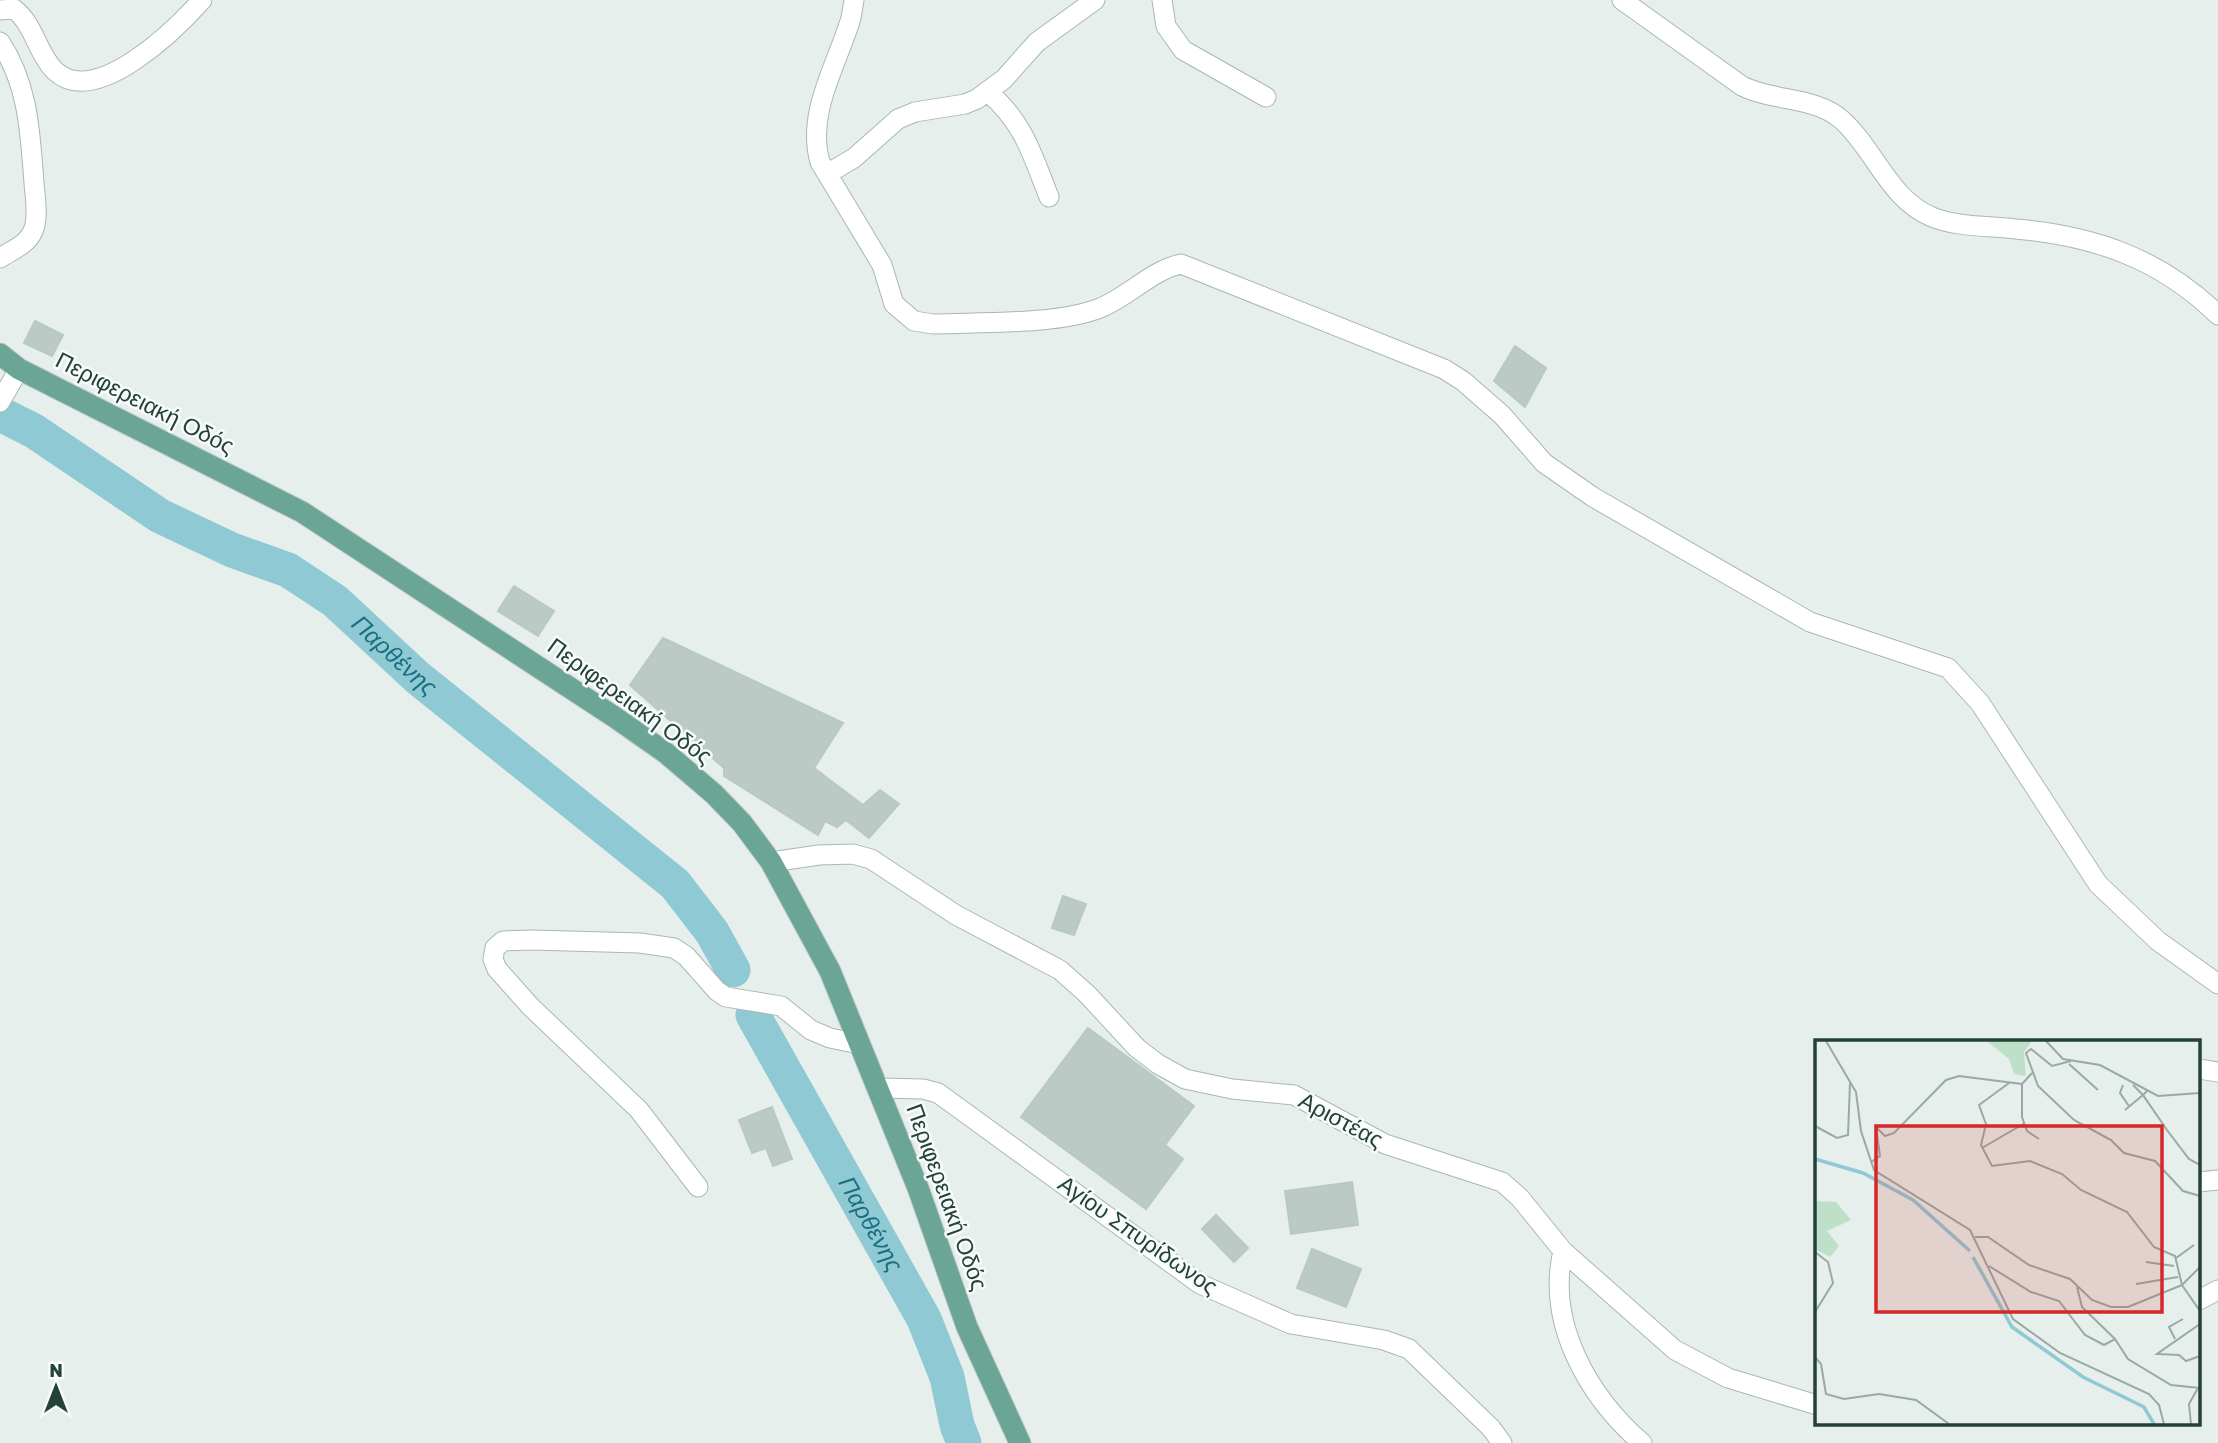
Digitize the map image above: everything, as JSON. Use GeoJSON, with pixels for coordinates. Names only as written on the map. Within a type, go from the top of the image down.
{"type":"FeatureCollection","features":[{"type":"Feature","properties":{"kind":"main road","name":"Περιφερειακή Οδός"},"geometry":{"type":"LineString","coordinates":[[0,355],[19,369],[302,512],[407,579],[666,753],[727,807],[771,862],[830,971],[879,1088],[967,1327],[1020,1443]]}},
{"type":"Feature","properties":{"kind":"street"},"geometry":{"type":"LineString","coordinates":[[0,10],[14,9],[21,14],[42,53],[58,74],[84,80],[106,76],[140,57],[173,32],[202,0]]}},
{"type":"Feature","properties":{"kind":"street"},"geometry":{"type":"LineString","coordinates":[[854,0],[851,18],[815,126],[816,149],[827,174],[882,265],[894,304],[902,313],[922,323],[1035,319],[1098,309],[1166,269],[1181,264],[1455,374],[1517,429],[1544,463],[1593,498],[1810,622],[1948,668],[1980,703],[2098,884],[2158,941],[2218,984]]}},
{"type":"Feature","properties":{"kind":"street"},"geometry":{"type":"LineString","coordinates":[[827,174],[855,158],[898,118],[915,112],[965,104],[988,92],[1004,79],[1037,42],[1095,0]]}},
{"type":"Feature","properties":{"kind":"street"},"geometry":{"type":"LineString","coordinates":[[1162,0],[1166,26],[1183,50],[1266,97]]}},
{"type":"Feature","properties":{"kind":"street"},"geometry":{"type":"LineString","coordinates":[[1622,0],[1742,86],[1766,96],[1824,108],[1842,121],[1871,154],[1896,190],[1921,212],[1949,221],[2067,234],[2095,241],[2126,253],[2164,273],[2189,289],[2218,315]]}},
{"type":"Feature","properties":{"kind":"street"},"geometry":{"type":"LineString","coordinates":[[0,43],[16,73],[28,112],[36,201],[35,229],[27,241],[0,258]]}},
{"type":"Feature","properties":{"kind":"street"},"geometry":{"type":"LineString","coordinates":[[988,92],[1010,111],[1023,131],[1049,197]]}},
{"type":"Feature","properties":{"kind":"street"},"geometry":{"type":"LineString","coordinates":[[3,397],[19,369]]}},
{"type":"Feature","properties":{"kind":"street","name":"Αριστέας"},"geometry":{"type":"LineString","coordinates":[[771,862],[820,855],[853,854],[871,859],[956,915],[1060,970],[1087,994],[1137,1048],[1185,1079],[1207,1085],[1294,1095],[1385,1144],[1492,1177],[1511,1188],[1563,1251],[1656,1336],[1689,1359],[1742,1383],[1815,1404]]}},
{"type":"Feature","properties":{"kind":"street"},"geometry":{"type":"LineString","coordinates":[[698,1187],[639,1110],[530,1006],[497,969],[493,959],[495,948],[503,941],[533,940],[640,943],[674,948],[686,956],[717,991],[726,997],[781,1006],[811,1030],[830,1038],[859,1044]]}},
{"type":"Feature","properties":{"kind":"street"},"geometry":{"type":"LineString","coordinates":[[2200,1069],[2218,1072]]}},
{"type":"Feature","properties":{"kind":"street","name":"Αγίου Σπυρίδωνος"},"geometry":{"type":"LineString","coordinates":[[879,1088],[923,1089],[938,1093],[1200,1284],[1291,1324],[1384,1340],[1409,1349],[1482,1419],[1502,1443]]}},
{"type":"Feature","properties":{"kind":"street"},"geometry":{"type":"LineString","coordinates":[[2200,1182],[2218,1180]]}},
{"type":"Feature","properties":{"kind":"street"},"geometry":{"type":"LineString","coordinates":[[1563,1251],[1558,1284],[1575,1355],[1601,1403],[1642,1443]]}},
{"type":"Feature","properties":{"kind":"street"},"geometry":{"type":"LineString","coordinates":[[2200,1299],[2218,1290]]}},
{"type":"Feature","properties":{"kind":"building"},"geometry":{"type":"Polygon","coordinates":[[[35,321],[63,335],[52,356],[24,343],[35,321]]]}},
{"type":"Feature","properties":{"kind":"building"},"geometry":{"type":"Polygon","coordinates":[[[1515,346],[1546,368],[1525,407],[1494,381],[1515,346]]]}},
{"type":"Feature","properties":{"kind":"building"},"geometry":{"type":"Polygon","coordinates":[[[514,586],[554,611],[538,636],[498,611],[514,586]]]}},
{"type":"Feature","properties":{"kind":"building"},"geometry":{"type":"Polygon","coordinates":[[[663,638],[843,723],[814,768],[863,805],[880,790],[899,804],[869,838],[846,820],[837,827],[825,821],[818,835],[724,776],[724,768],[630,685],[663,638]]]}},
{"type":"Feature","properties":{"kind":"building"},"geometry":{"type":"Polygon","coordinates":[[[1063,896],[1086,904],[1074,935],[1052,928],[1063,896]]]}},
{"type":"Feature","properties":{"kind":"building"},"geometry":{"type":"Polygon","coordinates":[[[1088,1028],[1194,1106],[1165,1145],[1183,1159],[1146,1209],[1021,1117],[1088,1028]]]}},
{"type":"Feature","properties":{"kind":"building"},"geometry":{"type":"Polygon","coordinates":[[[772,1107],[792,1159],[773,1166],[766,1148],[752,1153],[739,1120],[772,1107]]]}},
{"type":"Feature","properties":{"kind":"building"},"geometry":{"type":"Polygon","coordinates":[[[1352,1182],[1358,1225],[1291,1234],[1285,1191],[1352,1182]]]}},
{"type":"Feature","properties":{"kind":"building"},"geometry":{"type":"Polygon","coordinates":[[[1216,1215],[1248,1248],[1234,1262],[1202,1229],[1216,1215]]]}},
{"type":"Feature","properties":{"kind":"building"},"geometry":{"type":"Polygon","coordinates":[[[1312,1249],[1361,1269],[1346,1307],[1297,1288],[1312,1249]]]}},
{"type":"Feature","properties":{"kind":"waterway","name":"Παρθένης"},"geometry":{"type":"LineString","coordinates":[[0,414],[34,431],[160,516],[232,550],[288,570],[335,601],[418,678],[675,884],[712,932],[733,970]]}},
{"type":"Feature","properties":{"kind":"waterway","name":"Παρθένης"},"geometry":{"type":"LineString","coordinates":[[753,1015],[924,1319],[947,1377],[957,1425],[964,1443]]}}]}
